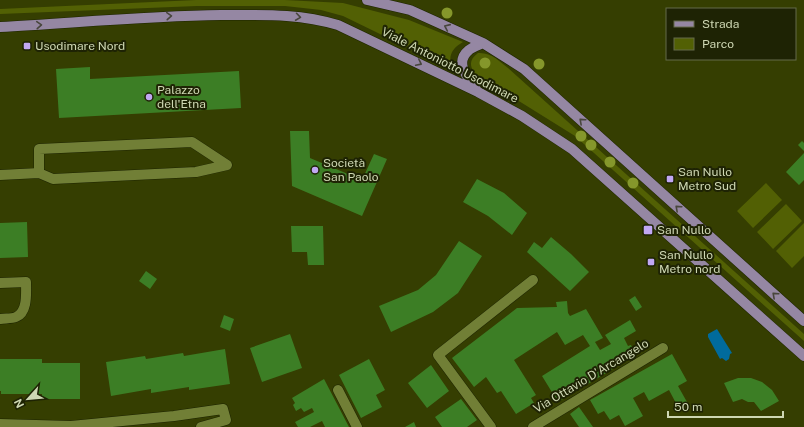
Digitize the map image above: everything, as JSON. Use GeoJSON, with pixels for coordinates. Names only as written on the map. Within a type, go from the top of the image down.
{"type":"FeatureCollection","features":[{"type":"Feature","properties":{"kind":"main road"},"geometry":{"type":"LineString","coordinates":[[367,0],[410,10],[483,43],[524,69],[804,320]]}},
{"type":"Feature","properties":{"kind":"main road","name":"Viale Antoniotto Usodimare"},"geometry":{"type":"LineString","coordinates":[[0,27],[183,15],[280,14],[322,20],[338,25],[478,92],[522,116],[572,149],[804,356]]}},
{"type":"Feature","properties":{"kind":"main road"},"geometry":{"type":"LineString","coordinates":[[478,92],[462,69],[463,58],[469,50],[483,43]]}},
{"type":"Feature","properties":{"kind":"main road"},"geometry":{"type":"LineString","coordinates":[[793,311],[804,314]]}},
{"type":"Feature","properties":{"kind":"street"},"geometry":{"type":"LineString","coordinates":[[0,175],[39,173],[53,179],[196,172],[227,165],[192,142],[39,149],[39,173]]}},
{"type":"Feature","properties":{"kind":"street"},"geometry":{"type":"LineString","coordinates":[[491,427],[438,355],[533,280]]}},
{"type":"Feature","properties":{"kind":"street"},"geometry":{"type":"LineString","coordinates":[[0,283],[26,282],[25,306],[20,315],[14,318],[0,319]]}},
{"type":"Feature","properties":{"kind":"street","name":"Via Ottavio D'Arcangelo"},"geometry":{"type":"LineString","coordinates":[[534,427],[663,348]]}},
{"type":"Feature","properties":{"kind":"street"},"geometry":{"type":"LineString","coordinates":[[338,390],[357,427]]}},
{"type":"Feature","properties":{"kind":"street"},"geometry":{"type":"LineString","coordinates":[[0,424],[72,426],[174,416],[223,409],[226,420],[201,427]]}},
{"type":"Feature","properties":{"kind":"green space"},"geometry":{"type":"Polygon","coordinates":[[[196,0],[285,0],[343,3],[409,20],[463,42],[453,50],[450,60],[452,69],[343,16],[321,10],[285,6],[197,6],[0,14],[0,9],[196,0]]]}},
{"type":"Feature","properties":{"kind":"green space"},"geometry":{"type":"Polygon","coordinates":[[[478,53],[491,55],[508,68],[804,334],[804,341],[575,136],[474,73],[471,67],[471,62],[473,57],[478,53]]]}},
{"type":"Feature","properties":{"kind":"green space"},"geometry":{"type":"Polygon","coordinates":[[[766,183],[782,200],[753,228],[737,211],[766,183]]]}},
{"type":"Feature","properties":{"kind":"green space"},"geometry":{"type":"Polygon","coordinates":[[[786,204],[802,221],[773,249],[757,232],[786,204]]]}},
{"type":"Feature","properties":{"kind":"green space"},"geometry":{"type":"Polygon","coordinates":[[[804,223],[804,256],[792,268],[776,251],[804,223]]]}},
{"type":"Feature","properties":{"kind":"water"},"geometry":{"type":"Polygon","coordinates":[[[717,329],[732,353],[726,361],[722,358],[720,359],[708,337],[708,334],[717,329]]]}},
{"type":"Feature","properties":{"kind":"building","name":"Palazzo dell'Etna"},"geometry":{"type":"Polygon","coordinates":[[[90,67],[90,79],[239,71],[241,108],[59,118],[56,69],[90,67]]]}},
{"type":"Feature","properties":{"kind":"building","name":"Società San Paolo"},"geometry":{"type":"Polygon","coordinates":[[[290,131],[309,131],[310,158],[362,180],[374,154],[387,159],[362,216],[292,186],[290,131]]]}},
{"type":"Feature","properties":{"kind":"building"},"geometry":{"type":"Polygon","coordinates":[[[802,141],[804,143],[804,151],[798,145],[802,141]]]}},
{"type":"Feature","properties":{"kind":"building"},"geometry":{"type":"Polygon","coordinates":[[[804,153],[804,180],[799,185],[786,172],[804,153]]]}},
{"type":"Feature","properties":{"kind":"building"},"geometry":{"type":"Polygon","coordinates":[[[477,179],[504,193],[527,213],[512,235],[488,216],[463,202],[477,179]]]}},
{"type":"Feature","properties":{"kind":"building"},"geometry":{"type":"Polygon","coordinates":[[[27,222],[28,257],[0,258],[0,223],[27,222]]]}},
{"type":"Feature","properties":{"kind":"building"},"geometry":{"type":"Polygon","coordinates":[[[291,226],[323,226],[324,265],[308,265],[307,252],[292,252],[291,226]]]}},
{"type":"Feature","properties":{"kind":"building"},"geometry":{"type":"Polygon","coordinates":[[[551,237],[589,272],[570,291],[527,252],[534,242],[542,248],[551,237]]]}},
{"type":"Feature","properties":{"kind":"building"},"geometry":{"type":"Polygon","coordinates":[[[459,241],[482,256],[458,293],[433,312],[391,332],[379,306],[418,290],[436,275],[459,241]]]}},
{"type":"Feature","properties":{"kind":"building"},"geometry":{"type":"Polygon","coordinates":[[[146,271],[157,279],[150,289],[139,281],[146,271]]]}},
{"type":"Feature","properties":{"kind":"building"},"geometry":{"type":"Polygon","coordinates":[[[635,296],[642,307],[636,311],[629,300],[635,296]]]}},
{"type":"Feature","properties":{"kind":"building"},"geometry":{"type":"Polygon","coordinates":[[[567,301],[568,313],[570,316],[586,309],[603,338],[595,342],[600,350],[611,344],[605,335],[630,320],[636,331],[624,338],[628,346],[631,345],[636,355],[558,402],[542,376],[590,346],[583,335],[565,345],[557,332],[514,360],[536,395],[531,398],[534,403],[516,414],[501,391],[497,393],[486,377],[474,387],[452,358],[517,308],[557,307],[556,302],[567,301]]]}},
{"type":"Feature","properties":{"kind":"building"},"geometry":{"type":"Polygon","coordinates":[[[224,315],[234,319],[230,331],[220,327],[224,315]]]}},
{"type":"Feature","properties":{"kind":"building"},"geometry":{"type":"Polygon","coordinates":[[[290,334],[302,368],[262,382],[250,348],[290,334]]]}},
{"type":"Feature","properties":{"kind":"building"},"geometry":{"type":"Polygon","coordinates":[[[225,349],[230,384],[189,390],[189,387],[151,393],[151,389],[111,396],[106,362],[145,356],[146,359],[183,353],[184,356],[225,349]]]}},
{"type":"Feature","properties":{"kind":"building"},"geometry":{"type":"Polygon","coordinates":[[[672,354],[687,381],[678,386],[687,402],[678,407],[669,390],[649,401],[644,392],[633,398],[643,416],[625,426],[619,415],[610,420],[604,411],[598,414],[590,400],[672,354]]]}},
{"type":"Feature","properties":{"kind":"building"},"geometry":{"type":"Polygon","coordinates":[[[0,359],[42,359],[42,363],[80,363],[80,399],[42,399],[42,394],[1,394],[0,359]]]}},
{"type":"Feature","properties":{"kind":"building"},"geometry":{"type":"Polygon","coordinates":[[[369,359],[385,390],[376,395],[382,407],[361,418],[339,375],[369,359]]]}},
{"type":"Feature","properties":{"kind":"building"},"geometry":{"type":"Polygon","coordinates":[[[431,365],[449,391],[427,408],[408,383],[431,365]]]}},
{"type":"Feature","properties":{"kind":"building"},"geometry":{"type":"Polygon","coordinates":[[[738,378],[751,378],[762,382],[772,390],[779,401],[761,411],[754,402],[748,402],[742,399],[733,402],[724,383],[738,378]]]}},
{"type":"Feature","properties":{"kind":"building"},"geometry":{"type":"Polygon","coordinates":[[[324,379],[349,427],[325,427],[322,421],[310,427],[298,427],[295,422],[314,412],[312,408],[304,412],[301,408],[296,411],[293,405],[295,403],[292,398],[324,379]]]}},
{"type":"Feature","properties":{"kind":"building"},"geometry":{"type":"Polygon","coordinates":[[[461,399],[477,420],[467,427],[442,427],[435,417],[461,399]]]}},
{"type":"Feature","properties":{"kind":"building"},"geometry":{"type":"Polygon","coordinates":[[[579,407],[593,427],[579,427],[570,414],[579,407]]]}},
{"type":"Feature","properties":{"kind":"building"},"geometry":{"type":"Polygon","coordinates":[[[414,422],[416,427],[405,427],[414,422]]]}},
{"type":"Feature","properties":{"kind":"place","name":"Usodimare Nord"},"geometry":{"type":"Point","coordinates":[27,46]}},
{"type":"Feature","properties":{"kind":"place","name":"Palazzo dell'Etna"},"geometry":{"type":"Point","coordinates":[149,97]}},
{"type":"Feature","properties":{"kind":"place","name":"Società San Paolo"},"geometry":{"type":"Point","coordinates":[315,170]}},
{"type":"Feature","properties":{"kind":"place","name":"San Nullo Metro Sud"},"geometry":{"type":"Point","coordinates":[670,179]}},
{"type":"Feature","properties":{"kind":"place","name":"San Nullo"},"geometry":{"type":"Point","coordinates":[648,230]}},
{"type":"Feature","properties":{"kind":"place","name":"San Nullo Metro nord"},"geometry":{"type":"Point","coordinates":[651,262]}}]}
